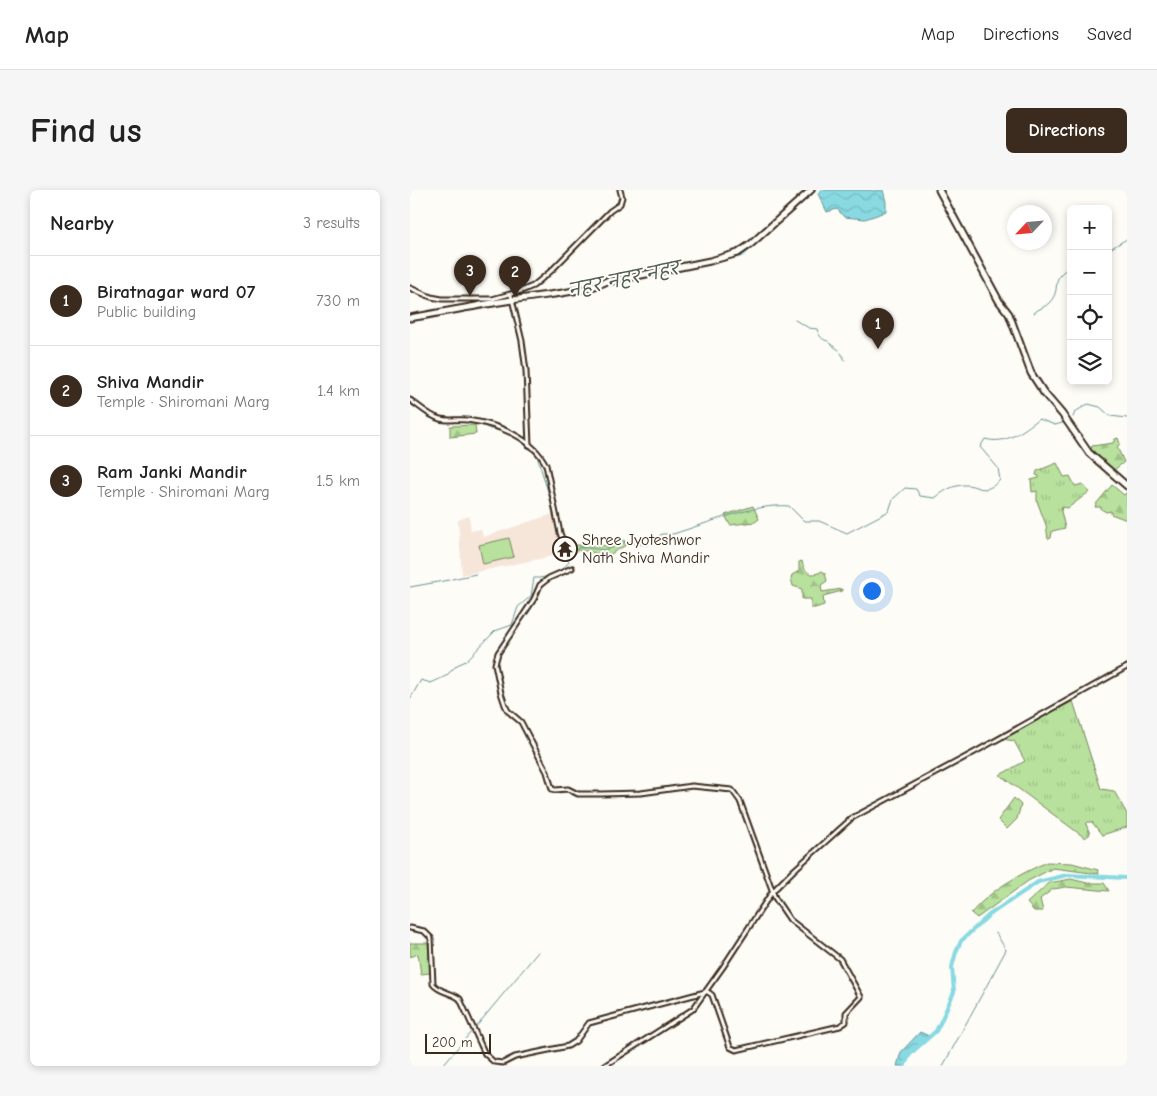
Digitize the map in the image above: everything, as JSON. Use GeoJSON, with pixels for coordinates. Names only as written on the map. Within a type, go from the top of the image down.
{"type":"FeatureCollection","features":[{"type":"Feature","properties":{"kind":"main road"},"geometry":{"type":"LineString","coordinates":[[410,318],[564,292],[601,284],[609,280],[612,281],[701,263],[738,253],[751,244],[811,190]]}},
{"type":"Feature","properties":{"kind":"main road"},"geometry":{"type":"LineString","coordinates":[[939,190],[999,301],[1009,314],[1031,373],[1089,453],[1127,486]]}},
{"type":"Feature","properties":{"kind":"street"},"geometry":{"type":"LineString","coordinates":[[410,288],[431,297],[442,299],[512,300],[539,282],[610,211],[620,204],[622,197],[620,190]]}},
{"type":"Feature","properties":{"kind":"street"},"geometry":{"type":"LineString","coordinates":[[512,300],[522,340],[526,371],[530,445]]}},
{"type":"Feature","properties":{"kind":"street"},"geometry":{"type":"LineString","coordinates":[[410,400],[438,418],[485,423],[507,430],[530,445],[546,465],[562,542],[569,550]]}},
{"type":"Feature","properties":{"kind":"street"},"geometry":{"type":"LineString","coordinates":[[410,928],[424,931],[431,938],[433,984],[437,989],[460,999],[485,1054],[494,1062],[503,1063],[515,1057],[568,1046],[576,1041],[589,1023],[705,992],[712,995],[730,1047],[736,1050],[840,1026],[846,1022],[846,1013],[861,997],[840,959],[790,920],[781,908],[772,892],[740,801],[732,790],[692,786],[640,793],[578,794],[568,789],[552,789],[547,772],[521,722],[508,711],[505,705],[500,693],[495,664],[498,653],[534,600],[540,585],[549,578],[572,568]]}},
{"type":"Feature","properties":{"kind":"street"},"geometry":{"type":"LineString","coordinates":[[604,1066],[693,1009],[772,892],[852,818],[1127,667]]}},
{"type":"Feature","properties":{"kind":"shaded area"},"geometry":{"type":"Polygon","coordinates":[[[553,514],[563,554],[462,575],[458,520],[469,516],[471,531],[481,529],[483,537],[553,514]]]}},
{"type":"Feature","properties":{"kind":"green space"},"geometry":{"type":"Polygon","coordinates":[[[475,425],[476,434],[450,437],[450,426],[475,425]]]}},
{"type":"Feature","properties":{"kind":"green space"},"geometry":{"type":"Polygon","coordinates":[[[1118,438],[1120,444],[1117,447],[1124,462],[1114,470],[1090,452],[1092,446],[1113,443],[1118,438]]]}},
{"type":"Feature","properties":{"kind":"green space"},"geometry":{"type":"Polygon","coordinates":[[[1057,463],[1064,477],[1070,476],[1075,486],[1083,484],[1089,492],[1068,508],[1062,507],[1061,511],[1065,528],[1052,531],[1051,538],[1048,539],[1046,525],[1037,501],[1037,491],[1032,492],[1031,480],[1039,478],[1036,475],[1037,471],[1057,463]]]}},
{"type":"Feature","properties":{"kind":"green space"},"geometry":{"type":"Polygon","coordinates":[[[1112,485],[1124,495],[1127,492],[1127,520],[1111,514],[1111,511],[1106,512],[1101,507],[1095,507],[1112,485]]]}},
{"type":"Feature","properties":{"kind":"green space"},"geometry":{"type":"Polygon","coordinates":[[[753,506],[759,519],[755,522],[730,525],[725,515],[753,506]]]}},
{"type":"Feature","properties":{"kind":"green space"},"geometry":{"type":"Polygon","coordinates":[[[509,538],[514,557],[483,564],[479,545],[509,538]]]}},
{"type":"Feature","properties":{"kind":"green space"},"geometry":{"type":"Polygon","coordinates":[[[624,540],[626,545],[612,553],[608,558],[588,551],[574,551],[572,548],[577,545],[602,546],[624,540]]]}},
{"type":"Feature","properties":{"kind":"green space"},"geometry":{"type":"Polygon","coordinates":[[[802,561],[804,568],[809,573],[815,574],[822,571],[825,573],[827,581],[821,585],[822,592],[842,589],[842,591],[823,596],[824,605],[811,608],[811,599],[802,599],[802,589],[793,586],[791,578],[792,575],[799,571],[799,562],[802,561]]]}},
{"type":"Feature","properties":{"kind":"green space"},"geometry":{"type":"Polygon","coordinates":[[[1073,701],[1101,789],[1114,791],[1127,814],[1127,827],[1102,835],[1092,822],[1088,822],[1086,824],[1090,834],[1085,838],[1000,775],[1025,761],[1014,741],[1002,739],[1073,701]]]}},
{"type":"Feature","properties":{"kind":"green space"},"geometry":{"type":"Polygon","coordinates":[[[1014,798],[1021,805],[1017,819],[1007,829],[998,820],[1014,798]]]}},
{"type":"Feature","properties":{"kind":"green space"},"geometry":{"type":"Polygon","coordinates":[[[1047,862],[1072,863],[1098,870],[1099,874],[1053,868],[1028,881],[977,918],[971,913],[979,904],[1006,883],[1047,862]]]}},
{"type":"Feature","properties":{"kind":"green space"},"geometry":{"type":"Polygon","coordinates":[[[1071,879],[1087,883],[1104,883],[1109,891],[1066,887],[1053,889],[1040,899],[1043,911],[1034,911],[1027,903],[1049,883],[1071,879]]]}},
{"type":"Feature","properties":{"kind":"green space"},"geometry":{"type":"Polygon","coordinates":[[[410,943],[428,943],[430,973],[421,974],[418,954],[410,957],[410,943]]]}},
{"type":"Feature","properties":{"kind":"water"},"geometry":{"type":"Polygon","coordinates":[[[821,190],[883,190],[886,211],[865,219],[844,217],[837,209],[827,212],[818,194],[821,190]]]}},
{"type":"Feature","properties":{"kind":"water"},"geometry":{"type":"Polygon","coordinates":[[[920,1032],[929,1036],[909,1055],[906,1066],[897,1066],[901,1052],[920,1032]]]}},
{"type":"Feature","properties":{"kind":"waterway","name":"नहर नहर नहर"},"geometry":{"type":"LineString","coordinates":[[713,263],[743,255],[815,190]]}},
{"type":"Feature","properties":{"kind":"waterway"},"geometry":{"type":"LineString","coordinates":[[1112,248],[1127,239]]}},
{"type":"Feature","properties":{"kind":"waterway","name":"नहर नहर नहर"},"geometry":{"type":"LineString","coordinates":[[601,286],[701,265]]}},
{"type":"Feature","properties":{"kind":"waterway"},"geometry":{"type":"LineString","coordinates":[[1034,313],[1047,305],[1054,297],[1058,279],[1067,269]]}},
{"type":"Feature","properties":{"kind":"waterway","name":"नहर नहर नहर"},"geometry":{"type":"LineString","coordinates":[[512,302],[541,298]]}},
{"type":"Feature","properties":{"kind":"waterway","name":"नहर नहर नहर"},"geometry":{"type":"LineString","coordinates":[[410,321],[495,305]]}},
{"type":"Feature","properties":{"kind":"waterway"},"geometry":{"type":"LineString","coordinates":[[795,320],[809,328],[817,329],[822,338],[828,341]]}},
{"type":"Feature","properties":{"kind":"waterway"},"geometry":{"type":"LineString","coordinates":[[829,343],[839,350]]}},
{"type":"Feature","properties":{"kind":"waterway"},"geometry":{"type":"LineString","coordinates":[[841,353],[845,360]]}},
{"type":"Feature","properties":{"kind":"waterway"},"geometry":{"type":"LineString","coordinates":[[410,402],[428,417],[441,422]]}},
{"type":"Feature","properties":{"kind":"waterway"},"geometry":{"type":"LineString","coordinates":[[1073,417],[1075,412],[1088,404],[1100,407],[1110,416],[1127,418]]}},
{"type":"Feature","properties":{"kind":"waterway"},"geometry":{"type":"LineString","coordinates":[[410,699],[421,680],[431,683],[446,676],[457,665],[466,661],[495,631],[512,625],[518,607],[531,596],[534,578],[549,576],[558,572],[569,562],[567,555],[580,547],[605,550],[626,542],[647,545],[662,534],[673,534],[731,515],[776,506],[789,506],[804,521],[819,521],[847,533],[889,511],[893,499],[905,488],[916,489],[920,496],[935,498],[955,486],[968,485],[985,489],[989,488],[1000,480],[998,468],[980,447],[985,439],[1000,440],[1014,436],[1039,419],[1055,425],[1066,422]]}},
{"type":"Feature","properties":{"kind":"waterway"},"geometry":{"type":"LineString","coordinates":[[443,422],[479,424],[490,429],[500,430],[521,441],[537,456],[553,508]]}},
{"type":"Feature","properties":{"kind":"waterway"},"geometry":{"type":"LineString","coordinates":[[452,579],[476,574]]}},
{"type":"Feature","properties":{"kind":"waterway"},"geometry":{"type":"LineString","coordinates":[[410,587],[449,580]]}},
{"type":"Feature","properties":{"kind":"waterway"},"geometry":{"type":"LineString","coordinates":[[904,1066],[910,1054],[936,1031],[941,1021],[954,992],[952,967],[961,941],[989,915],[1038,882],[1067,875],[1127,878]]}},
{"type":"Feature","properties":{"kind":"waterway"},"geometry":{"type":"LineString","coordinates":[[943,1066],[1006,950],[996,933]]}},
{"type":"Feature","properties":{"kind":"waterway"},"geometry":{"type":"LineString","coordinates":[[475,1028],[538,952]]}},
{"type":"Feature","properties":{"kind":"waterway"},"geometry":{"type":"LineString","coordinates":[[442,1066],[472,1031]]}},
{"type":"Feature","properties":{"kind":"place","name":"Ram Janki Mandir"},"geometry":{"type":"Point","coordinates":[470,296]}},
{"type":"Feature","properties":{"kind":"place","name":"Shiva Mandir"},"geometry":{"type":"Point","coordinates":[515,297]}},
{"type":"Feature","properties":{"kind":"place","name":"Biratnagar ward 07"},"geometry":{"type":"Point","coordinates":[878,349]}},
{"type":"Feature","properties":{"kind":"place","name":"Shree Jyoteshwor Nath Shiva Mandir"},"geometry":{"type":"Point","coordinates":[565,549]}}]}
